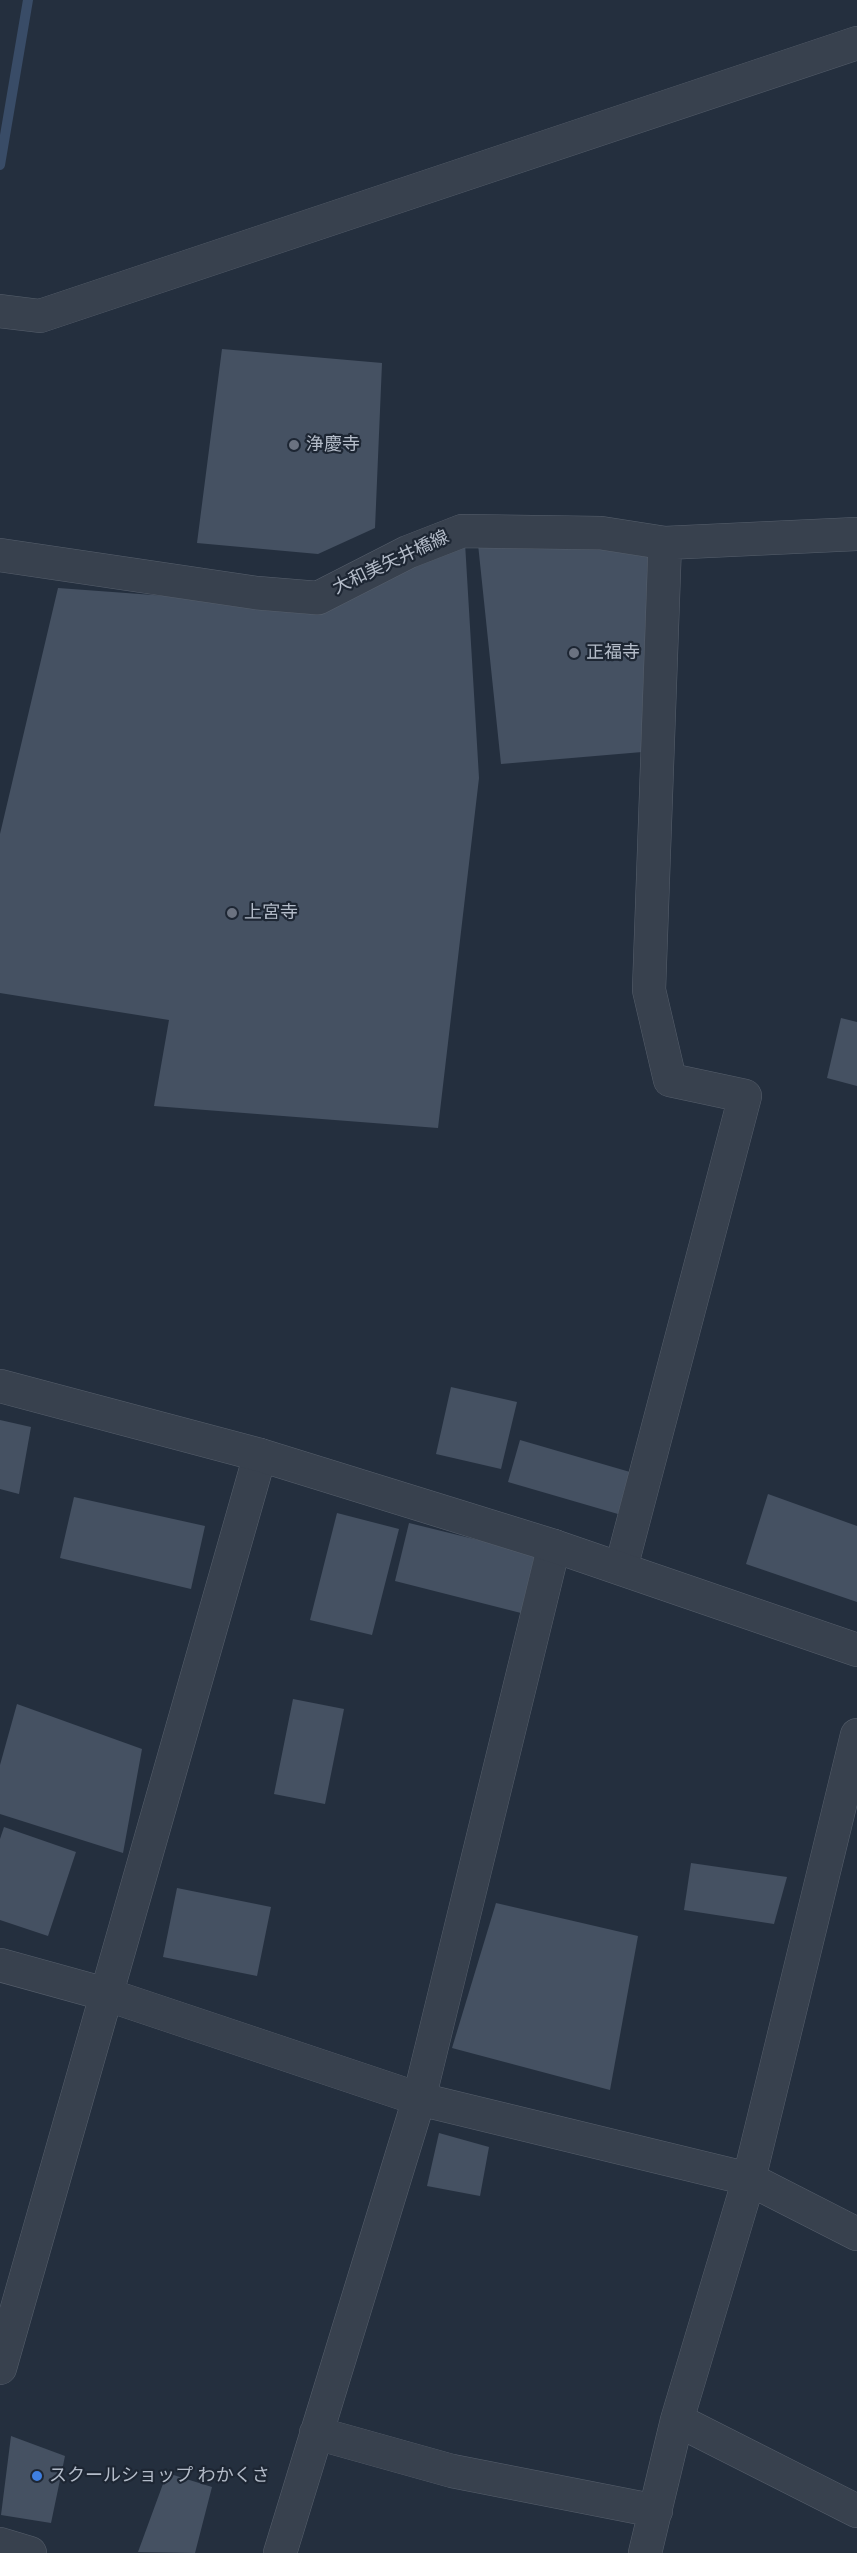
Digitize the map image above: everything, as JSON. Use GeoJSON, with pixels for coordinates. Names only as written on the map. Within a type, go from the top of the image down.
{"type":"FeatureCollection","features":[{"type":"Feature","properties":{"kind":"street"},"geometry":{"type":"LineString","coordinates":[[0,311],[40,316],[857,43]]}},
{"type":"Feature","properties":{"kind":"street","name":"大和美矢井橋線"},"geometry":{"type":"LineString","coordinates":[[0,555],[257,593],[318,598],[408,552],[462,531],[601,533],[664,543],[857,534]]}},
{"type":"Feature","properties":{"kind":"street"},"geometry":{"type":"LineString","coordinates":[[621,1568],[745,1096],[669,1080],[650,990],[664,543]]}},
{"type":"Feature","properties":{"kind":"street"},"geometry":{"type":"LineString","coordinates":[[0,1386],[260,1455],[555,1546],[857,1650]]}},
{"type":"Feature","properties":{"kind":"street"},"geometry":{"type":"LineString","coordinates":[[0,2368],[260,1455]]}},
{"type":"Feature","properties":{"kind":"street"},"geometry":{"type":"LineString","coordinates":[[280,2553],[419,2099],[555,1546]]}},
{"type":"Feature","properties":{"kind":"street"},"geometry":{"type":"LineString","coordinates":[[645,2553],[677,2420],[749,2179],[857,1735]]}},
{"type":"Feature","properties":{"kind":"street"},"geometry":{"type":"LineString","coordinates":[[0,1965],[105,1994],[419,2099],[749,2179],[857,2234]]}},
{"type":"Feature","properties":{"kind":"street"},"geometry":{"type":"LineString","coordinates":[[677,2420],[857,2511]]}},
{"type":"Feature","properties":{"kind":"street"},"geometry":{"type":"LineString","coordinates":[[316,2433],[452,2471],[656,2511]]}},
{"type":"Feature","properties":{"kind":"street"},"geometry":{"type":"LineString","coordinates":[[0,2544],[30,2553]]}},
{"type":"Feature","properties":{"kind":"building","name":"浄慶寺"},"geometry":{"type":"Polygon","coordinates":[[[222,349],[382,363],[375,528],[318,554],[197,543],[222,349]]]}},
{"type":"Feature","properties":{"kind":"building","name":"上宮寺"},"geometry":{"type":"Polygon","coordinates":[[[465,543],[479,778],[438,1128],[154,1106],[169,1020],[0,993],[0,834],[58,588],[316,607],[465,543]]]}},
{"type":"Feature","properties":{"kind":"building","name":"正福寺"},"geometry":{"type":"Polygon","coordinates":[[[478,544],[604,546],[661,554],[654,751],[501,764],[478,544]]]}},
{"type":"Feature","properties":{"kind":"building"},"geometry":{"type":"Polygon","coordinates":[[[841,1018],[857,1022],[857,1086],[827,1078],[841,1018]]]}},
{"type":"Feature","properties":{"kind":"building"},"geometry":{"type":"Polygon","coordinates":[[[451,1387],[517,1402],[501,1469],[436,1454],[451,1387]]]}},
{"type":"Feature","properties":{"kind":"building"},"geometry":{"type":"Polygon","coordinates":[[[0,1420],[31,1427],[19,1494],[0,1489],[0,1420]]]}},
{"type":"Feature","properties":{"kind":"building"},"geometry":{"type":"Polygon","coordinates":[[[520,1440],[630,1472],[618,1514],[508,1482],[520,1440]]]}},
{"type":"Feature","properties":{"kind":"building"},"geometry":{"type":"Polygon","coordinates":[[[768,1494],[857,1526],[857,1602],[746,1564],[768,1494]]]}},
{"type":"Feature","properties":{"kind":"building"},"geometry":{"type":"Polygon","coordinates":[[[74,1497],[205,1526],[191,1589],[60,1558],[74,1497]]]}},
{"type":"Feature","properties":{"kind":"building"},"geometry":{"type":"Polygon","coordinates":[[[337,1513],[399,1529],[372,1635],[310,1620],[337,1513]]]}},
{"type":"Feature","properties":{"kind":"building"},"geometry":{"type":"Polygon","coordinates":[[[409,1523],[535,1554],[521,1613],[395,1581],[409,1523]]]}},
{"type":"Feature","properties":{"kind":"building"},"geometry":{"type":"Polygon","coordinates":[[[293,1699],[344,1709],[325,1804],[274,1794],[293,1699]]]}},
{"type":"Feature","properties":{"kind":"building"},"geometry":{"type":"Polygon","coordinates":[[[17,1704],[142,1749],[123,1853],[0,1814],[0,1765],[17,1704]]]}},
{"type":"Feature","properties":{"kind":"building"},"geometry":{"type":"Polygon","coordinates":[[[4,1827],[76,1852],[48,1936],[0,1920],[0,1839],[4,1827]]]}},
{"type":"Feature","properties":{"kind":"building"},"geometry":{"type":"Polygon","coordinates":[[[691,1863],[787,1877],[774,1924],[684,1910],[691,1863]]]}},
{"type":"Feature","properties":{"kind":"building"},"geometry":{"type":"Polygon","coordinates":[[[177,1888],[271,1907],[257,1976],[163,1957],[177,1888]]]}},
{"type":"Feature","properties":{"kind":"building"},"geometry":{"type":"Polygon","coordinates":[[[496,1903],[638,1936],[610,2090],[452,2048],[496,1903]]]}},
{"type":"Feature","properties":{"kind":"building"},"geometry":{"type":"Polygon","coordinates":[[[439,2133],[489,2147],[480,2196],[427,2186],[439,2133]]]}},
{"type":"Feature","properties":{"kind":"building"},"geometry":{"type":"Polygon","coordinates":[[[11,2436],[65,2456],[51,2523],[1,2515],[11,2436]]]}},
{"type":"Feature","properties":{"kind":"building"},"geometry":{"type":"Polygon","coordinates":[[[167,2473],[212,2487],[195,2553],[138,2552],[167,2473]]]}},
{"type":"Feature","properties":{"kind":"waterway"},"geometry":{"type":"LineString","coordinates":[[0,165],[28,0]]}},
{"type":"Feature","properties":{"kind":"place","name":"浄慶寺"},"geometry":{"type":"Point","coordinates":[294,445]}},
{"type":"Feature","properties":{"kind":"place","name":"正福寺"},"geometry":{"type":"Point","coordinates":[574,653]}},
{"type":"Feature","properties":{"kind":"place","name":"上宮寺"},"geometry":{"type":"Point","coordinates":[232,913]}},
{"type":"Feature","properties":{"kind":"place","name":"スクールショップ わかくさ"},"geometry":{"type":"Point","coordinates":[37,2476]}}]}
